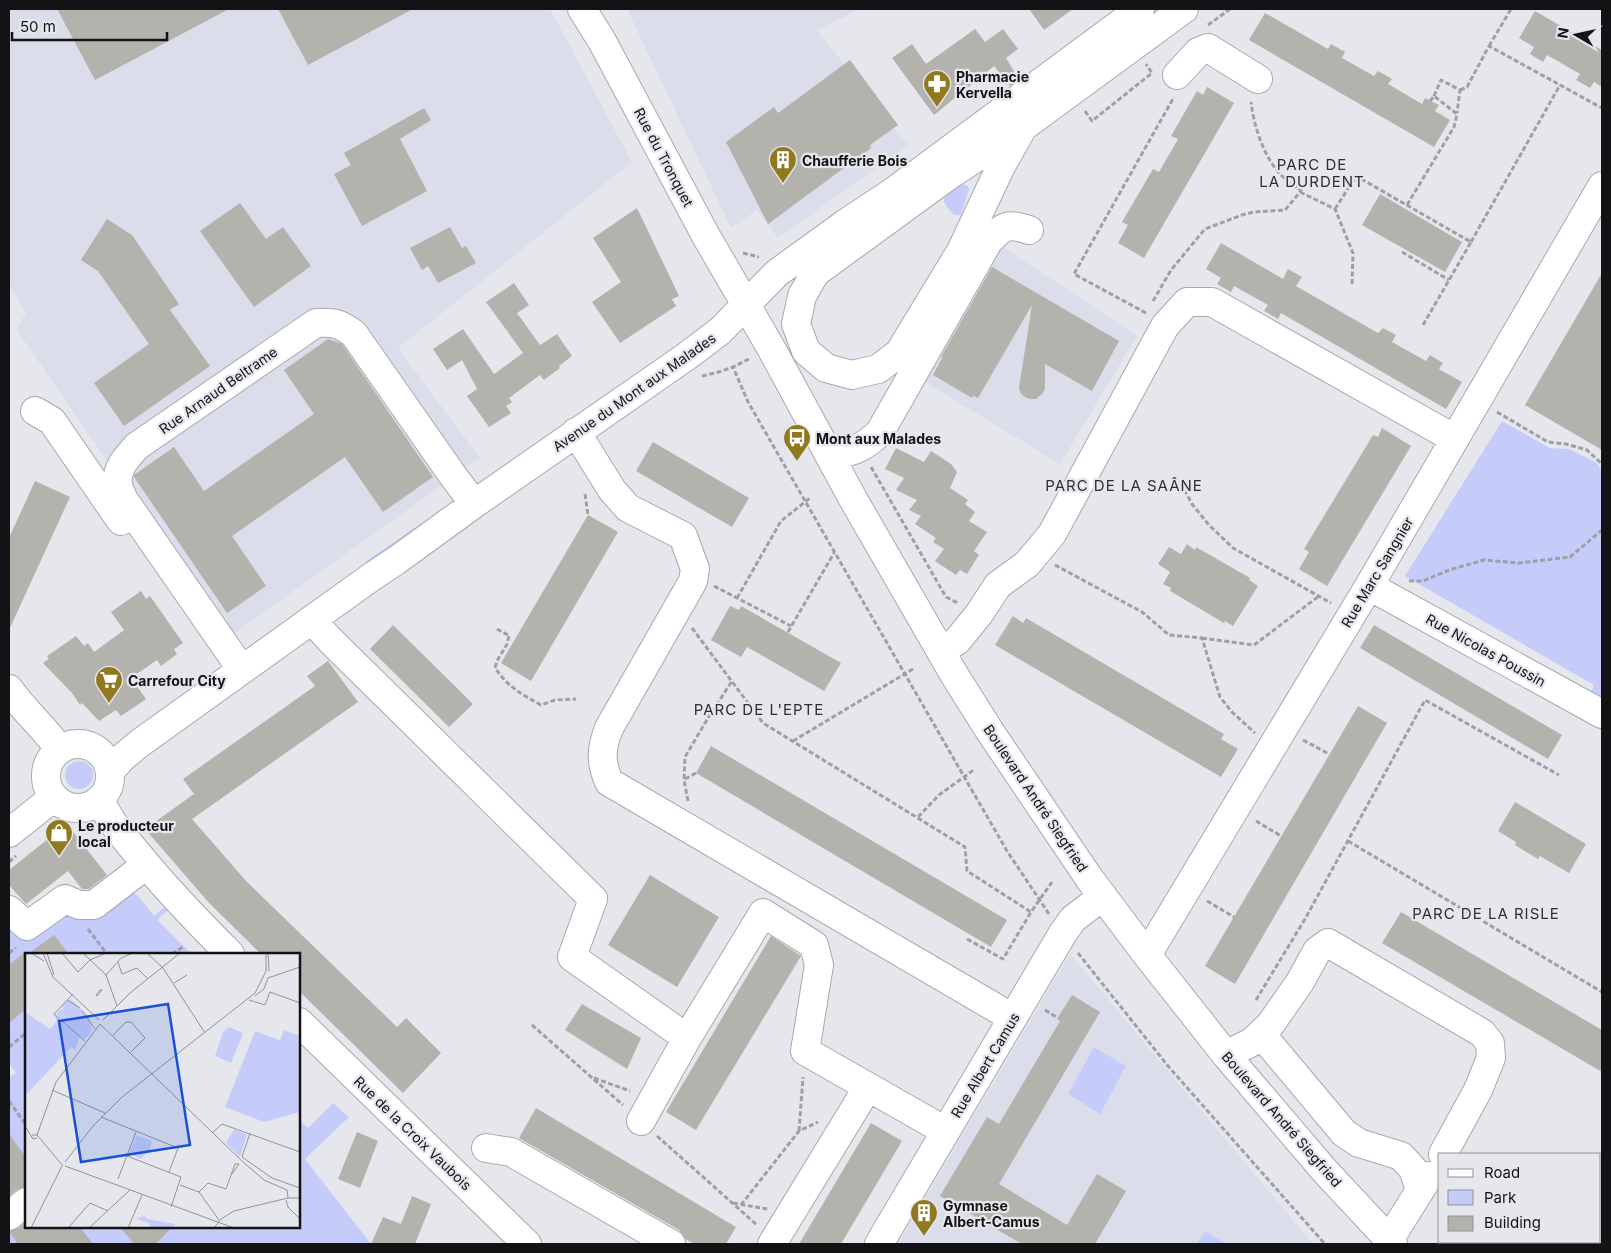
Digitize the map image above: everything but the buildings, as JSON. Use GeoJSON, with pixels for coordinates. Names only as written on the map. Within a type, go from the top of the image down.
{"type":"FeatureCollection","features":[{"type":"Feature","properties":{"kind":"street","name":"Rue du Tronquet"},"geometry":{"type":"LineString","coordinates":[[582,9],[602,41],[706,236],[746,305]]}},
{"type":"Feature","properties":{"kind":"street","name":"Avenue du Mont aux Malades"},"geometry":{"type":"LineString","coordinates":[[105,762],[140,743],[474,504],[700,346],[720,331],[777,273],[846,223],[898,189],[1140,9]]}},
{"type":"Feature","properties":{"kind":"street"},"geometry":{"type":"LineString","coordinates":[[1023,127],[1001,166],[961,251],[899,353],[878,369],[852,375],[826,368],[806,351],[796,324],[802,296],[815,273],[951,174],[1023,127],[1184,9]]}},
{"type":"Feature","properties":{"kind":"street"},"geometry":{"type":"LineString","coordinates":[[1180,71],[1198,52],[1208,48],[1255,77]]}},
{"type":"Feature","properties":{"kind":"street","name":"Rue Marc Sangnier"},"geometry":{"type":"LineString","coordinates":[[1147,955],[1351,615],[1377,590],[1455,439],[1602,186]]}},
{"type":"Feature","properties":{"kind":"street"},"geometry":{"type":"LineString","coordinates":[[830,457],[860,448],[869,443],[880,432],[988,242],[1000,230],[1013,225],[1029,230]]}},
{"type":"Feature","properties":{"kind":"street"},"geometry":{"type":"LineString","coordinates":[[941,651],[958,641],[998,586],[1027,564],[1052,534],[1165,326],[1187,302],[1212,302],[1455,439]]}},
{"type":"Feature","properties":{"kind":"street","name":"Boulevard André Siegfried"},"geometry":{"type":"LineString","coordinates":[[746,305],[955,676],[999,745],[1103,896],[1147,955],[1226,1054],[1324,1170],[1391,1242]]}},
{"type":"Feature","properties":{"kind":"street","name":"Rue Arnaud Beltrame"},"geometry":{"type":"LineString","coordinates":[[235,674],[124,500],[118,485],[119,472],[121,464],[136,446],[316,323],[332,322],[343,325],[354,334],[474,504]]}},
{"type":"Feature","properties":{"kind":"street"},"geometry":{"type":"LineString","coordinates":[[35,411],[52,421],[218,662],[235,674]]}},
{"type":"Feature","properties":{"kind":"street"},"geometry":{"type":"LineString","coordinates":[[576,432],[612,490],[628,508],[683,536],[695,568],[693,581],[606,735],[602,745],[603,768],[609,782],[1012,1018]]}},
{"type":"Feature","properties":{"kind":"street","name":"Rue Nicolas Poussin"},"geometry":{"type":"LineString","coordinates":[[1377,590],[1602,714]]}},
{"type":"Feature","properties":{"kind":"street"},"geometry":{"type":"LineString","coordinates":[[312,620],[330,640],[593,899],[572,957],[687,1038]]}},
{"type":"Feature","properties":{"kind":"street"},"geometry":{"type":"LineString","coordinates":[[9,689],[19,704],[49,735],[60,750]]}},
{"type":"Feature","properties":{"kind":"street"},"geometry":{"type":"LineString","coordinates":[[86,744],[95,749],[105,762],[109,785],[98,802],[89,806],[79,808],[68,807],[54,797],[48,787],[46,769],[50,760],[64,747],[86,744]]}},
{"type":"Feature","properties":{"kind":"street"},"geometry":{"type":"LineString","coordinates":[[9,833],[54,797]]}},
{"type":"Feature","properties":{"kind":"street"},"geometry":{"type":"LineString","coordinates":[[98,802],[103,806],[112,822],[146,865],[177,901],[229,953]]}},
{"type":"Feature","properties":{"kind":"street"},"geometry":{"type":"LineString","coordinates":[[9,910],[27,926],[65,899],[79,905],[94,906],[146,865]]}},
{"type":"Feature","properties":{"kind":"street","name":"Rue Albert Camus"},"geometry":{"type":"LineString","coordinates":[[879,1244],[1063,933],[1073,920],[1103,896]]}},
{"type":"Feature","properties":{"kind":"street"},"geometry":{"type":"LineString","coordinates":[[646,1110],[687,1038],[763,913],[814,946],[819,965],[805,1051],[935,1125]]}},
{"type":"Feature","properties":{"kind":"street"},"geometry":{"type":"LineString","coordinates":[[1226,1054],[1252,1042],[1270,1025],[1318,951],[1328,943],[1482,1033],[1490,1043],[1491,1058],[1478,1090],[1444,1153]]}},
{"type":"Feature","properties":{"kind":"street","name":"Rue de la Croix Vaubois"},"geometry":{"type":"LineString","coordinates":[[300,1023],[527,1244]]}},
{"type":"Feature","properties":{"kind":"street"},"geometry":{"type":"LineString","coordinates":[[1260,1034],[1344,1133],[1359,1142],[1401,1156],[1413,1169],[1420,1190]]}},
{"type":"Feature","properties":{"kind":"street"},"geometry":{"type":"LineString","coordinates":[[772,1244],[868,1087]]}},
{"type":"Feature","properties":{"kind":"street"},"geometry":{"type":"LineString","coordinates":[[486,1148],[510,1152],[671,1244]]}},
{"type":"Feature","properties":{"kind":"street"},"geometry":{"type":"LineString","coordinates":[[1391,1242],[1420,1190],[1438,1163]]}},
{"type":"Feature","properties":{"kind":"street"},"geometry":{"type":"LineString","coordinates":[[9,1216],[25,1203]]}},
{"type":"Feature","properties":{"kind":"path"},"geometry":{"type":"LineString","coordinates":[[1460,90],[1466,87],[1511,9]]}},
{"type":"Feature","properties":{"kind":"path"},"geometry":{"type":"LineString","coordinates":[[1490,46],[1602,108]]}},
{"type":"Feature","properties":{"kind":"path"},"geometry":{"type":"LineString","coordinates":[[1083,107],[1092,121],[1152,73],[1144,60]]}},
{"type":"Feature","properties":{"kind":"path"},"geometry":{"type":"LineString","coordinates":[[1180,71],[1184,81],[1074,274],[1146,314],[1171,270],[1205,229],[1254,212],[1285,210],[1300,192]]}},
{"type":"Feature","properties":{"kind":"path"},"geometry":{"type":"LineString","coordinates":[[1255,77],[1250,88],[1252,111],[1259,137],[1271,161],[1282,176],[1300,192],[1335,209],[1353,253],[1352,284]]}},
{"type":"Feature","properties":{"kind":"path"},"geometry":{"type":"LineString","coordinates":[[1430,101],[1441,80],[1460,90]]}},
{"type":"Feature","properties":{"kind":"path"},"geometry":{"type":"LineString","coordinates":[[1424,326],[1560,85]]}},
{"type":"Feature","properties":{"kind":"path"},"geometry":{"type":"LineString","coordinates":[[1407,205],[1454,127],[1460,90]]}},
{"type":"Feature","properties":{"kind":"path"},"geometry":{"type":"LineString","coordinates":[[1434,96],[1457,114]]}},
{"type":"Feature","properties":{"kind":"path"},"geometry":{"type":"LineString","coordinates":[[1335,209],[1356,176],[1471,242]]}},
{"type":"Feature","properties":{"kind":"path"},"geometry":{"type":"LineString","coordinates":[[1402,252],[1449,280]]}},
{"type":"Feature","properties":{"kind":"path"},"geometry":{"type":"LineString","coordinates":[[698,377],[719,372],[752,357]]}},
{"type":"Feature","properties":{"kind":"path"},"geometry":{"type":"LineString","coordinates":[[733,366],[748,402],[1006,851],[1063,933],[1168,1066],[1325,1244]]}},
{"type":"Feature","properties":{"kind":"path"},"geometry":{"type":"LineString","coordinates":[[1478,399],[1501,415],[1548,442],[1566,444],[1587,450],[1602,464]]}},
{"type":"Feature","properties":{"kind":"path"},"geometry":{"type":"LineString","coordinates":[[860,448],[946,597],[979,614]]}},
{"type":"Feature","properties":{"kind":"path"},"geometry":{"type":"LineString","coordinates":[[1186,482],[1186,493],[1192,504],[1209,526],[1233,548],[1351,615]]}},
{"type":"Feature","properties":{"kind":"path"},"geometry":{"type":"LineString","coordinates":[[585,486],[588,514]]}},
{"type":"Feature","properties":{"kind":"path"},"geometry":{"type":"LineString","coordinates":[[737,598],[781,521],[810,498]]}},
{"type":"Feature","properties":{"kind":"path"},"geometry":{"type":"LineString","coordinates":[[1377,590],[1410,580],[1423,581],[1449,570],[1484,560],[1519,562],[1570,557],[1602,530]]}},
{"type":"Feature","properties":{"kind":"path"},"geometry":{"type":"LineString","coordinates":[[788,632],[834,553]]}},
{"type":"Feature","properties":{"kind":"path"},"geometry":{"type":"LineString","coordinates":[[1035,554],[1142,612],[1169,635],[1254,645],[1319,596]]}},
{"type":"Feature","properties":{"kind":"path"},"geometry":{"type":"LineString","coordinates":[[694,576],[791,626]]}},
{"type":"Feature","properties":{"kind":"path"},"geometry":{"type":"LineString","coordinates":[[673,616],[689,624],[763,723],[966,847],[967,871],[1031,912]]}},
{"type":"Feature","properties":{"kind":"path"},"geometry":{"type":"LineString","coordinates":[[497,629],[510,636],[496,661],[495,668],[505,682],[541,705],[556,700],[576,699]]}},
{"type":"Feature","properties":{"kind":"path"},"geometry":{"type":"LineString","coordinates":[[1202,638],[1220,697],[1232,712],[1254,732],[1273,745]]}},
{"type":"Feature","properties":{"kind":"path"},"geometry":{"type":"LineString","coordinates":[[792,741],[913,669]]}},
{"type":"Feature","properties":{"kind":"path"},"geometry":{"type":"LineString","coordinates":[[688,801],[684,780],[686,757],[732,681]]}},
{"type":"Feature","properties":{"kind":"path"},"geometry":{"type":"LineString","coordinates":[[1254,1003],[1305,919],[1425,700],[1559,775]]}},
{"type":"Feature","properties":{"kind":"path"},"geometry":{"type":"LineString","coordinates":[[918,817],[939,795],[975,769]]}},
{"type":"Feature","properties":{"kind":"path"},"geometry":{"type":"LineString","coordinates":[[684,780],[696,773]]}},
{"type":"Feature","properties":{"kind":"path"},"geometry":{"type":"LineString","coordinates":[[1235,808],[1281,836]]}},
{"type":"Feature","properties":{"kind":"path"},"geometry":{"type":"LineString","coordinates":[[1348,842],[1602,992]]}},
{"type":"Feature","properties":{"kind":"path"},"geometry":{"type":"LineString","coordinates":[[967,939],[1003,959],[1031,912],[1052,882]]}},
{"type":"Feature","properties":{"kind":"path"},"geometry":{"type":"LineString","coordinates":[[1186,888],[1234,917]]}},
{"type":"Feature","properties":{"kind":"path"},"geometry":{"type":"LineString","coordinates":[[174,953],[183,947]]}},
{"type":"Feature","properties":{"kind":"path"},"geometry":{"type":"LineString","coordinates":[[9,1048],[25,1034]]}},
{"type":"Feature","properties":{"kind":"path"},"geometry":{"type":"LineString","coordinates":[[799,1131],[805,1051]]}},
{"type":"Feature","properties":{"kind":"path"},"geometry":{"type":"LineString","coordinates":[[591,1077],[646,1110]]}},
{"type":"Feature","properties":{"kind":"path"},"geometry":{"type":"LineString","coordinates":[[9,1101],[25,1124]]}},
{"type":"Feature","properties":{"kind":"path"},"geometry":{"type":"LineString","coordinates":[[741,1205],[799,1131],[824,1120]]}},
{"type":"Feature","properties":{"kind":"path"},"geometry":{"type":"LineString","coordinates":[[733,1203],[791,1214]]}},
{"type":"Feature","properties":{"kind":"shaded area"},"geometry":{"type":"Polygon","coordinates":[[[9,9],[57,9],[95,79],[224,9],[550,9],[632,162],[398,348],[480,458],[229,637],[16,329],[26,313],[9,283],[9,9]]]}},
{"type":"Feature","properties":{"kind":"shaded area"},"geometry":{"type":"Polygon","coordinates":[[[627,9],[860,9],[817,30],[908,145],[778,238],[757,210],[731,228],[627,9]]]}},
{"type":"Feature","properties":{"kind":"shaded area"},"geometry":{"type":"Polygon","coordinates":[[[1003,247],[1137,336],[1060,464],[923,381],[1003,247]]]}},
{"type":"Feature","properties":{"kind":"shaded area"},"geometry":{"type":"Polygon","coordinates":[[[1070,954],[1313,1244],[898,1244],[1070,954]]]}},
{"type":"Feature","properties":{"kind":"green space"},"geometry":{"type":"Polygon","coordinates":[[[962,184],[968,186],[969,189],[961,215],[955,215],[944,202],[944,198],[962,184]]]}},
{"type":"Feature","properties":{"kind":"green space"},"geometry":{"type":"Polygon","coordinates":[[[1502,421],[1550,448],[1569,449],[1597,463],[1602,472],[1602,699],[1590,695],[1594,685],[1405,576],[1502,421]]]}},
{"type":"Feature","properties":{"kind":"green space"},"geometry":{"type":"Polygon","coordinates":[[[455,500],[451,506],[369,569],[365,562],[455,500]]]}},
{"type":"Feature","properties":{"kind":"green space"},"geometry":{"type":"Polygon","coordinates":[[[79,761],[89,765],[93,775],[89,785],[79,789],[69,785],[65,775],[69,765],[79,761]]]}},
{"type":"Feature","properties":{"kind":"green space"},"geometry":{"type":"Polygon","coordinates":[[[122,884],[139,897],[154,916],[168,904],[172,907],[157,920],[191,953],[25,953],[25,1189],[9,1202],[9,1078],[16,1073],[9,1063],[9,932],[18,925],[27,926],[122,884]]]}},
{"type":"Feature","properties":{"kind":"green space"},"geometry":{"type":"Polygon","coordinates":[[[1094,1047],[1126,1066],[1100,1114],[1068,1094],[1094,1047]]]}},
{"type":"Feature","properties":{"kind":"green space"},"geometry":{"type":"Polygon","coordinates":[[[333,1103],[349,1117],[305,1159],[371,1244],[9,1244],[9,1216],[25,1203],[25,1228],[300,1228],[300,1121],[308,1128],[333,1103]]]}},
{"type":"Feature","properties":{"kind":"green space"},"geometry":{"type":"Polygon","coordinates":[[[1205,1231],[1226,1244],[1196,1244],[1205,1231]]]}},
{"type":"Feature","properties":{"kind":"place","name":"Pharmacie Kervella"},"geometry":{"type":"Point","coordinates":[937,108]}},
{"type":"Feature","properties":{"kind":"place","name":"Chaufferie Bois"},"geometry":{"type":"Point","coordinates":[783,184]}},
{"type":"Feature","properties":{"kind":"place","name":"Mont aux Malades"},"geometry":{"type":"Point","coordinates":[797,462]}},
{"type":"Feature","properties":{"kind":"place","name":"Carrefour City"},"geometry":{"type":"Point","coordinates":[109,704]}},
{"type":"Feature","properties":{"kind":"place","name":"Le producteur local"},"geometry":{"type":"Point","coordinates":[59,857]}},
{"type":"Feature","properties":{"kind":"place","name":"Gymnase Albert-Camus"},"geometry":{"type":"Point","coordinates":[924,1237]}},
{"type":"Feature","properties":{"kind":"district","name":"PARC DE LA DURDENT"},"geometry":{"type":"Point","coordinates":[1312,172]}},
{"type":"Feature","properties":{"kind":"district","name":"PARC DE LA SAÂNE"},"geometry":{"type":"Point","coordinates":[1124,485]}},
{"type":"Feature","properties":{"kind":"district","name":"PARC DE L'EPTE"},"geometry":{"type":"Point","coordinates":[759,709]}},
{"type":"Feature","properties":{"kind":"district","name":"PARC DE LA RISLE"},"geometry":{"type":"Point","coordinates":[1486,913]}}]}
